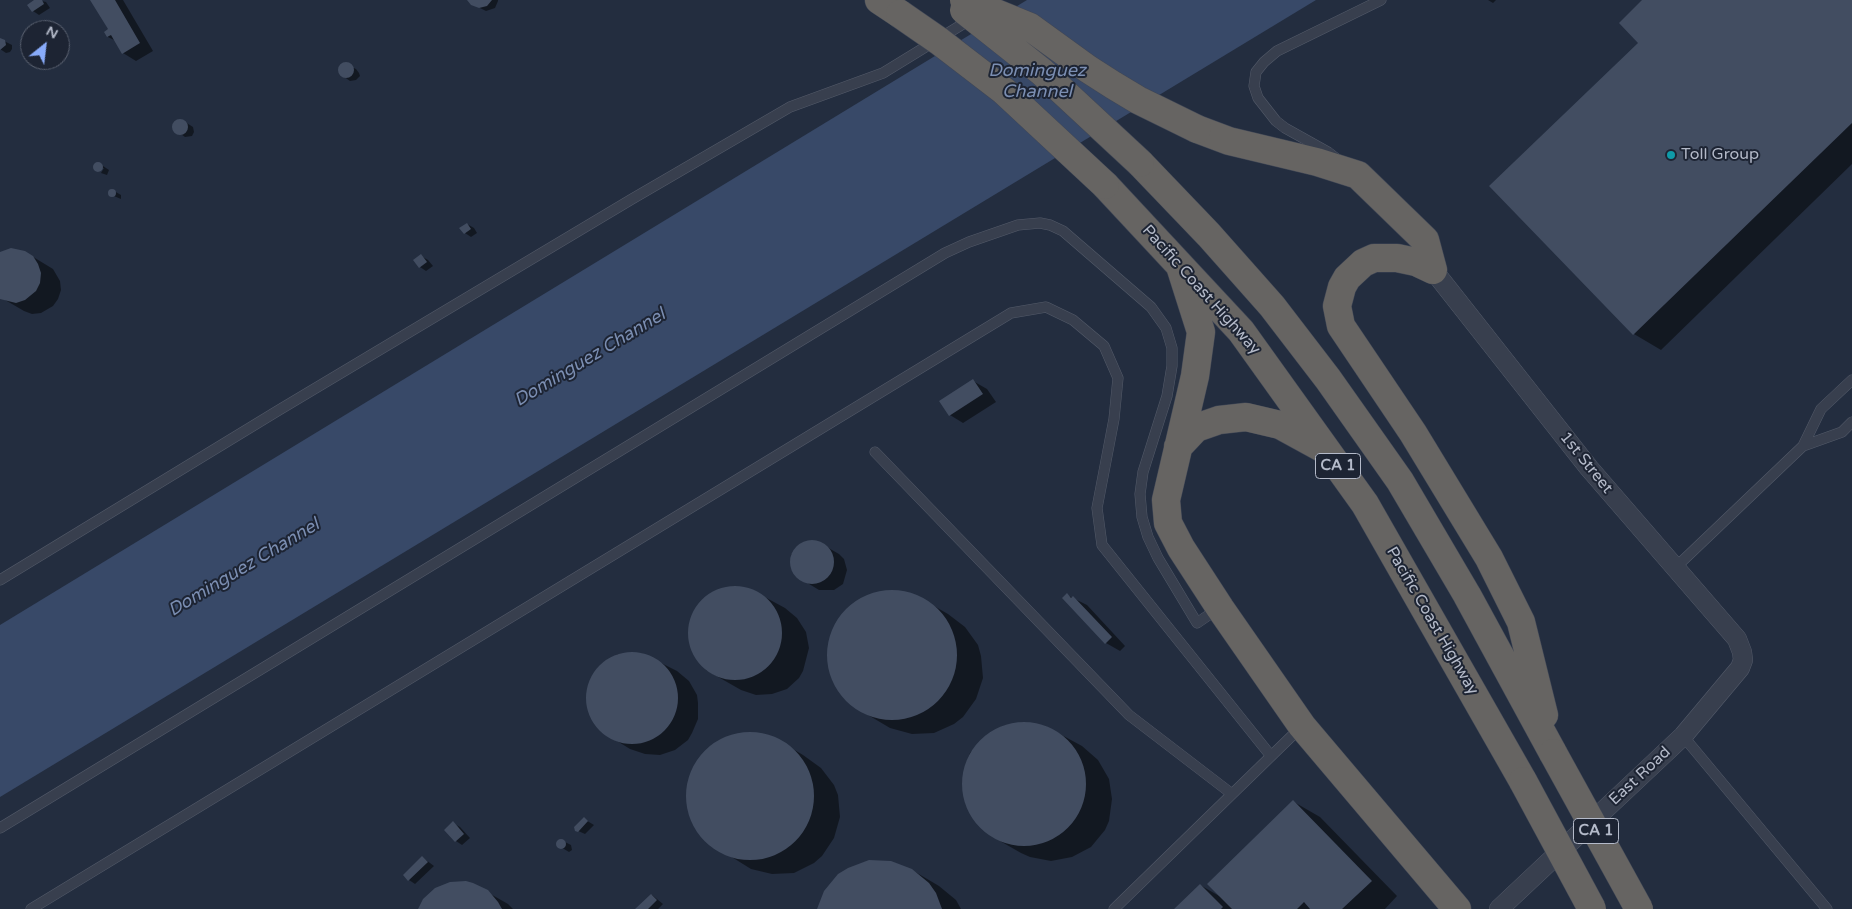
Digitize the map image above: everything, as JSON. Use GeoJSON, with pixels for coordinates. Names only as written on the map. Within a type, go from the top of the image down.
{"type":"FeatureCollection","features":[{"type":"Feature","properties":{"kind":"highway","name":"CA 1"},"geometry":{"type":"LineString","coordinates":[[951,0],[1042,72],[1140,162],[1209,235],[1272,306],[1328,379],[1395,473],[1468,595],[1639,909]]}},
{"type":"Feature","properties":{"kind":"highway"},"geometry":{"type":"LineString","coordinates":[[964,0],[1030,26],[1113,85],[1138,100],[1197,129],[1228,141],[1316,162],[1358,175],[1425,240],[1433,270]]}},
{"type":"Feature","properties":{"kind":"highway","name":"Pacific Coast Highway"},"geometry":{"type":"LineString","coordinates":[[890,7],[939,41],[1004,91],[1106,185],[1241,331],[1365,504],[1523,781],[1592,909]]}},
{"type":"Feature","properties":{"kind":"highway"},"geometry":{"type":"LineString","coordinates":[[1433,270],[1416,262],[1397,258],[1374,258],[1362,264],[1347,278],[1342,287],[1337,306],[1341,326],[1413,433],[1489,558],[1522,622],[1553,753]]}},
{"type":"Feature","properties":{"kind":"highway"},"geometry":{"type":"LineString","coordinates":[[1180,266],[1202,332],[1195,376],[1166,500],[1168,524],[1181,548],[1220,608],[1302,726],[1457,909]]}},
{"type":"Feature","properties":{"kind":"highway"},"geometry":{"type":"LineString","coordinates":[[1178,447],[1196,428],[1220,420],[1246,418],[1280,424],[1329,452]]}},
{"type":"Feature","properties":{"kind":"street","name":"1st Street"},"geometry":{"type":"LineString","coordinates":[[1433,270],[1589,468],[1737,639],[1742,652]]}},
{"type":"Feature","properties":{"kind":"street","name":"East Road"},"geometry":{"type":"LineString","coordinates":[[1499,909],[1683,736],[1740,668],[1743,660],[1742,652]]}},
{"type":"Feature","properties":{"kind":"lane"},"geometry":{"type":"LineString","coordinates":[[0,580],[287,405],[790,107],[883,73],[1001,0]]}},
{"type":"Feature","properties":{"kind":"lane"},"geometry":{"type":"LineString","coordinates":[[1358,175],[1328,152],[1280,125],[1258,98],[1254,86],[1256,72],[1277,51],[1382,0]]}},
{"type":"Feature","properties":{"kind":"lane"},"geometry":{"type":"LineString","coordinates":[[0,828],[945,253],[977,239],[1018,225],[1040,223],[1063,231],[1151,307],[1166,328],[1172,348],[1172,366],[1167,396],[1143,472],[1140,494],[1142,516],[1148,537],[1158,558],[1197,623],[1220,608]]}},
{"type":"Feature","properties":{"kind":"lane"},"geometry":{"type":"LineString","coordinates":[[31,909],[1011,313],[1046,307],[1073,320],[1104,346],[1118,378],[1114,419],[1096,508],[1102,546],[1271,756]]}},
{"type":"Feature","properties":{"kind":"lane"},"geometry":{"type":"LineString","coordinates":[[1675,568],[1803,446],[1821,409],[1852,380]]}},
{"type":"Feature","properties":{"kind":"lane"},"geometry":{"type":"LineString","coordinates":[[1803,446],[1842,432],[1852,422]]}},
{"type":"Feature","properties":{"kind":"lane"},"geometry":{"type":"LineString","coordinates":[[875,452],[1129,715],[1232,794]]}},
{"type":"Feature","properties":{"kind":"lane"},"geometry":{"type":"LineString","coordinates":[[1114,909],[1302,726]]}},
{"type":"Feature","properties":{"kind":"lane"},"geometry":{"type":"LineString","coordinates":[[1683,736],[1827,909]]}},
{"type":"Feature","properties":{"kind":"water","name":"Dominguez Channel"},"geometry":{"type":"Polygon","coordinates":[[[1027,0],[1316,0],[0,797],[0,625],[1027,0]]]}},
{"type":"Feature","properties":{"kind":"building"},"geometry":{"type":"Polygon","coordinates":[[[34,0],[42,0],[44,4],[32,12],[27,5],[34,0]]]}},
{"type":"Feature","properties":{"kind":"building"},"geometry":{"type":"Polygon","coordinates":[[[90,0],[115,0],[140,43],[122,54],[111,35],[107,37],[104,32],[108,29],[90,0]]]}},
{"type":"Feature","properties":{"kind":"building"},"geometry":{"type":"Polygon","coordinates":[[[467,0],[492,0],[487,6],[479,8],[471,5],[467,0]]]}},
{"type":"Feature","properties":{"kind":"building","name":"Toll Group"},"geometry":{"type":"Polygon","coordinates":[[[1642,0],[1852,0],[1852,123],[1633,335],[1489,186],[1638,43],[1619,23],[1642,0]]]}},
{"type":"Feature","properties":{"kind":"building"},"geometry":{"type":"Polygon","coordinates":[[[0,38],[5,40],[6,45],[0,50],[0,38]]]}},
{"type":"Feature","properties":{"kind":"building"},"geometry":{"type":"Polygon","coordinates":[[[346,62],[354,70],[346,78],[338,70],[346,62]]]}},
{"type":"Feature","properties":{"kind":"building"},"geometry":{"type":"Polygon","coordinates":[[[180,119],[188,127],[180,135],[172,127],[180,119]]]}},
{"type":"Feature","properties":{"kind":"building"},"geometry":{"type":"Polygon","coordinates":[[[96,162],[100,162],[103,167],[102,171],[96,172],[93,169],[93,165],[96,162]]]}},
{"type":"Feature","properties":{"kind":"building"},"geometry":{"type":"Polygon","coordinates":[[[112,189],[116,193],[112,197],[108,193],[112,189]]]}},
{"type":"Feature","properties":{"kind":"building"},"geometry":{"type":"Polygon","coordinates":[[[467,223],[471,229],[464,234],[459,228],[467,223]]]}},
{"type":"Feature","properties":{"kind":"building"},"geometry":{"type":"Polygon","coordinates":[[[11,248],[25,251],[33,256],[41,273],[40,283],[36,291],[25,300],[16,303],[0,299],[0,252],[11,248]]]}},
{"type":"Feature","properties":{"kind":"building"},"geometry":{"type":"Polygon","coordinates":[[[421,254],[427,262],[419,268],[413,260],[421,254]]]}},
{"type":"Feature","properties":{"kind":"building"},"geometry":{"type":"Polygon","coordinates":[[[973,379],[983,394],[949,416],[939,401],[973,379]]]}},
{"type":"Feature","properties":{"kind":"building"},"geometry":{"type":"Polygon","coordinates":[[[816,540],[828,546],[833,553],[833,571],[828,578],[821,583],[808,584],[800,581],[793,574],[790,558],[793,550],[800,543],[816,540]]]}},
{"type":"Feature","properties":{"kind":"building"},"geometry":{"type":"Polygon","coordinates":[[[726,586],[744,586],[769,599],[779,615],[782,633],[779,651],[769,667],[744,680],[726,680],[701,667],[688,642],[688,624],[701,599],[726,586]]]}},
{"type":"Feature","properties":{"kind":"building"},"geometry":{"type":"Polygon","coordinates":[[[892,590],[905,591],[917,595],[938,609],[952,630],[956,642],[956,668],[952,680],[938,701],[917,715],[905,719],[892,720],[879,719],[867,715],[846,701],[832,680],[828,668],[827,655],[828,642],[832,630],[846,609],[867,595],[879,591],[892,590]]]}},
{"type":"Feature","properties":{"kind":"building"},"geometry":{"type":"Polygon","coordinates":[[[1067,593],[1071,598],[1073,596],[1112,637],[1105,644],[1062,598],[1067,593]]]}},
{"type":"Feature","properties":{"kind":"building"},"geometry":{"type":"Polygon","coordinates":[[[623,652],[641,652],[658,659],[671,672],[678,689],[678,707],[671,724],[658,737],[641,744],[623,744],[606,737],[593,724],[586,707],[586,689],[593,672],[606,659],[623,652]]]}},
{"type":"Feature","properties":{"kind":"building"},"geometry":{"type":"Polygon","coordinates":[[[1024,722],[1048,726],[1068,740],[1082,760],[1086,784],[1082,808],[1068,828],[1048,842],[1024,846],[1000,842],[980,828],[966,808],[962,784],[966,760],[980,740],[1000,726],[1024,722]]]}},
{"type":"Feature","properties":{"kind":"building"},"geometry":{"type":"Polygon","coordinates":[[[750,732],[774,737],[795,751],[809,772],[814,796],[809,820],[795,841],[774,855],[750,860],[726,855],[705,841],[691,820],[686,796],[691,772],[705,751],[726,737],[750,732]]]}},
{"type":"Feature","properties":{"kind":"building"},"geometry":{"type":"Polygon","coordinates":[[[1293,800],[1372,881],[1342,909],[1310,909],[1304,902],[1297,909],[1232,909],[1207,884],[1293,800]]]}},
{"type":"Feature","properties":{"kind":"building"},"geometry":{"type":"Polygon","coordinates":[[[584,817],[588,821],[578,832],[575,831],[574,827],[584,817]]]}},
{"type":"Feature","properties":{"kind":"building"},"geometry":{"type":"Polygon","coordinates":[[[453,821],[464,834],[455,842],[444,830],[453,821]]]}},
{"type":"Feature","properties":{"kind":"building"},"geometry":{"type":"Polygon","coordinates":[[[559,839],[563,839],[566,844],[565,848],[559,849],[556,846],[556,842],[559,839]]]}},
{"type":"Feature","properties":{"kind":"building"},"geometry":{"type":"Polygon","coordinates":[[[422,856],[428,862],[408,881],[403,875],[422,856]]]}},
{"type":"Feature","properties":{"kind":"building"},"geometry":{"type":"Polygon","coordinates":[[[869,860],[891,861],[912,869],[929,883],[936,893],[942,909],[817,909],[824,891],[838,874],[869,860]]]}},
{"type":"Feature","properties":{"kind":"building"},"geometry":{"type":"Polygon","coordinates":[[[466,881],[488,890],[502,909],[418,909],[423,899],[435,888],[450,882],[466,881]]]}},
{"type":"Feature","properties":{"kind":"building"},"geometry":{"type":"Polygon","coordinates":[[[1200,884],[1223,907],[1221,909],[1174,909],[1200,884]]]}},
{"type":"Feature","properties":{"kind":"building"},"geometry":{"type":"Polygon","coordinates":[[[651,894],[657,900],[648,909],[635,909],[651,894]]]}},
{"type":"Feature","properties":{"kind":"place","name":"Toll Group"},"geometry":{"type":"Point","coordinates":[1671,155]}}]}
